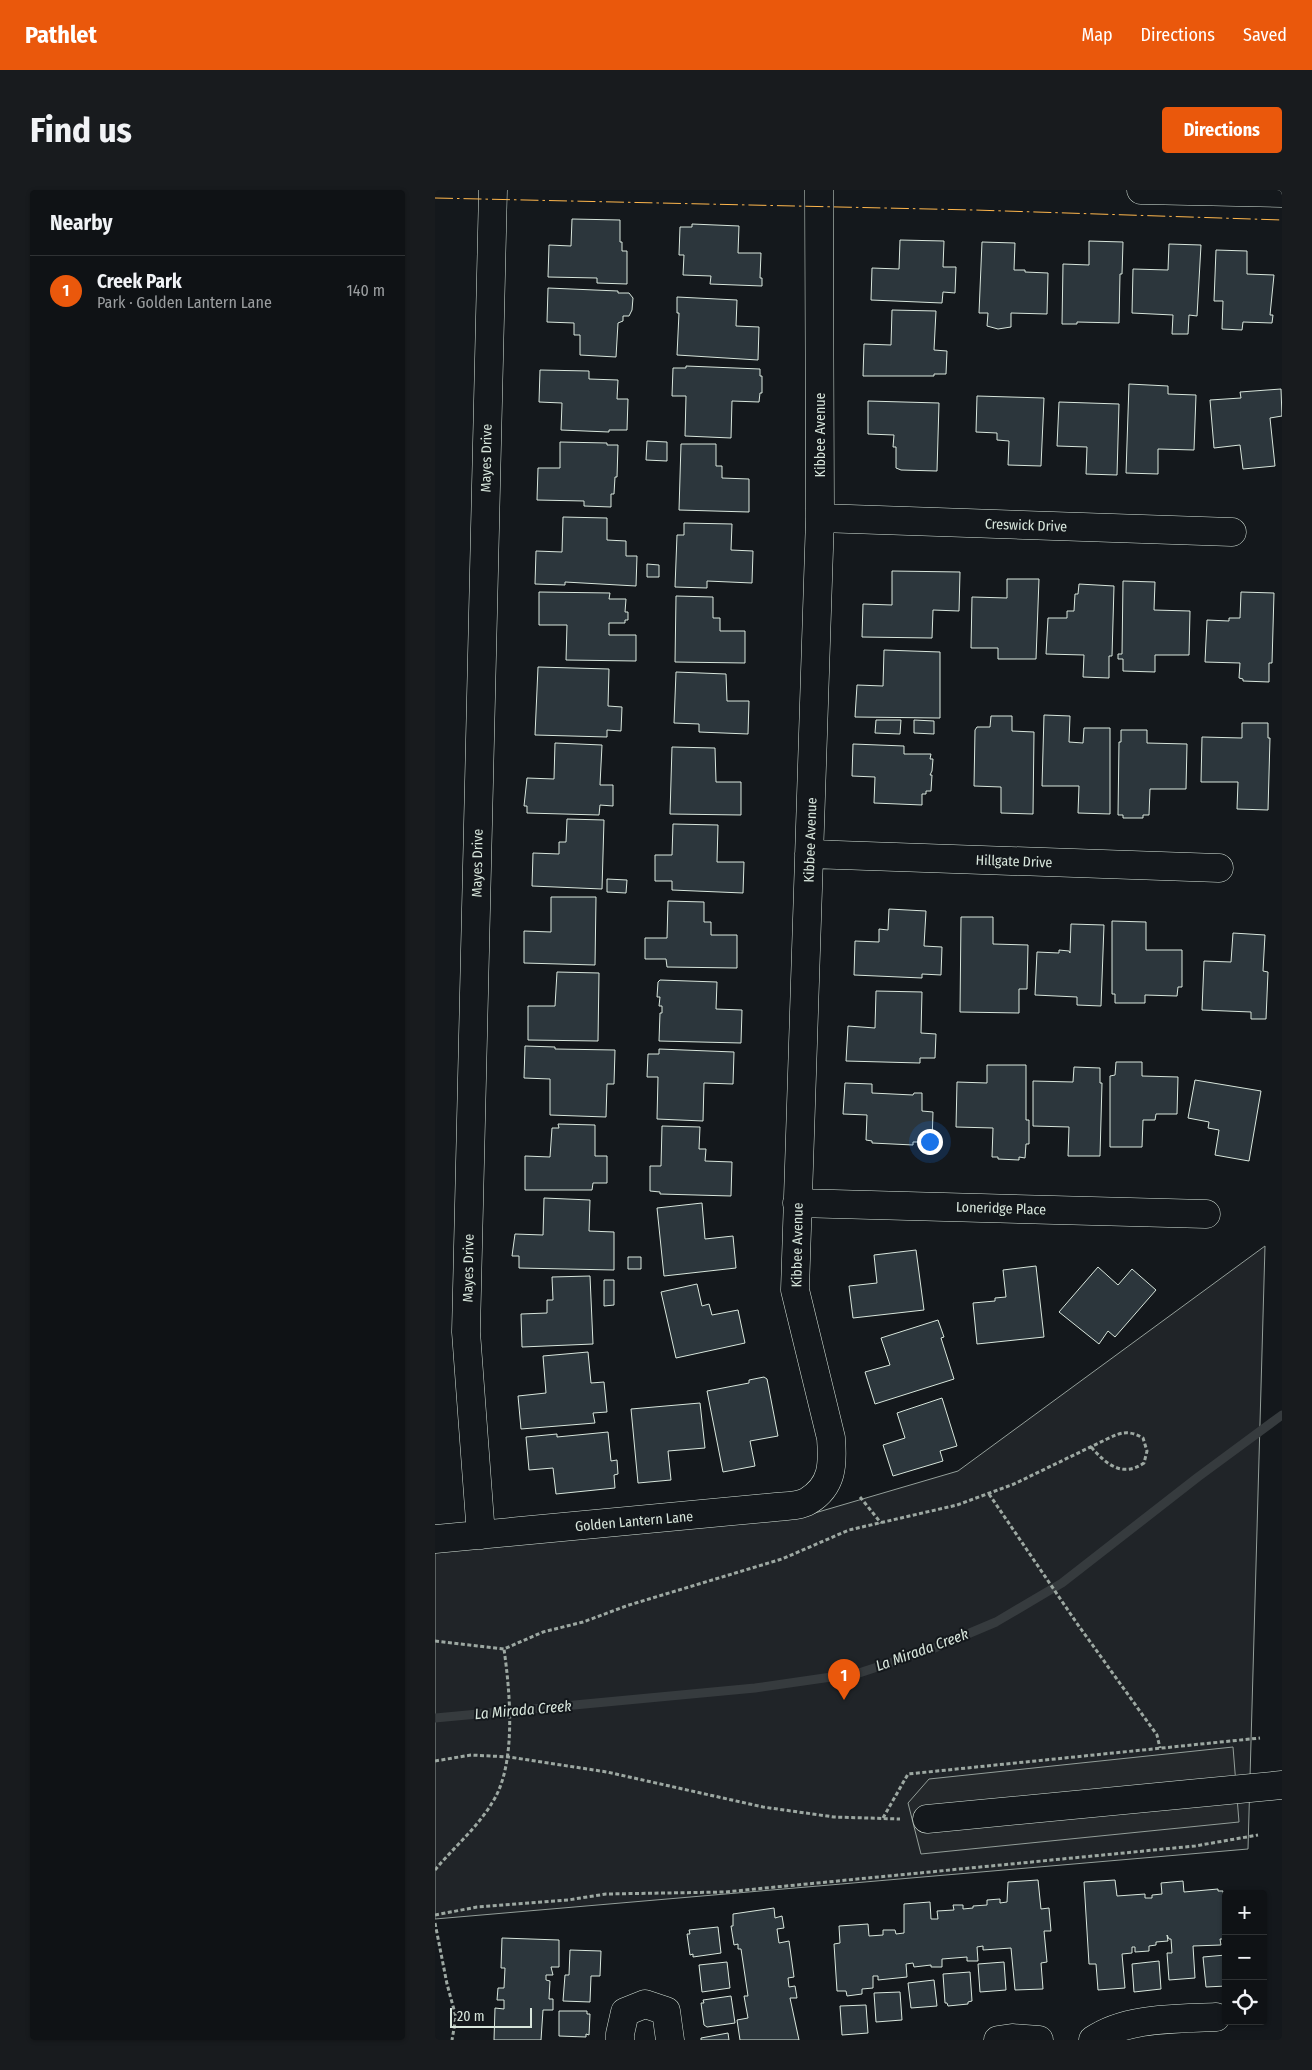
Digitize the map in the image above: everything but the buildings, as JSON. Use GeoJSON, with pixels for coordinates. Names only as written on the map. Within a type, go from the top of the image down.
{"type":"FeatureCollection","features":[{"type":"Feature","properties":{"kind":"street","name":"Mayes Drive"},"geometry":{"type":"LineString","coordinates":[[481,1535],[466,1332],[493,190]]}},
{"type":"Feature","properties":{"kind":"street","name":"Kibbee Avenue"},"geometry":{"type":"LineString","coordinates":[[819,190],[820,518],[795,1290],[831,1438],[833,1463],[826,1485]]}},
{"type":"Feature","properties":{"kind":"street"},"geometry":{"type":"LineString","coordinates":[[1141,190],[1282,193]]}},
{"type":"Feature","properties":{"kind":"street","name":"Creswick Drive"},"geometry":{"type":"LineString","coordinates":[[820,518],[1232,532]]}},
{"type":"Feature","properties":{"kind":"street","name":"Hillgate Drive"},"geometry":{"type":"LineString","coordinates":[[809,854],[1219,868]]}},
{"type":"Feature","properties":{"kind":"street","name":"Loneridge Place"},"geometry":{"type":"LineString","coordinates":[[797,1203],[1206,1214]]}},
{"type":"Feature","properties":{"kind":"street","name":"Golden Lantern Lane"},"geometry":{"type":"LineString","coordinates":[[435,1539],[776,1508],[807,1502],[826,1485]]}},
{"type":"Feature","properties":{"kind":"street"},"geometry":{"type":"LineString","coordinates":[[927,1819],[1282,1785]]}},
{"type":"Feature","properties":{"kind":"street"},"geometry":{"type":"LineString","coordinates":[[620,2040],[625,2012],[645,2004],[666,2010],[670,2040]]}},
{"type":"Feature","properties":{"kind":"street"},"geometry":{"type":"LineString","coordinates":[[1093,2040],[1107,2030],[1158,2020],[1216,2017]]}},
{"type":"Feature","properties":{"kind":"street"},"geometry":{"type":"LineString","coordinates":[[998,2040],[1012,2038],[1039,2040]]}},
{"type":"Feature","properties":{"kind":"path"},"geometry":{"type":"LineString","coordinates":[[435,1641],[504,1649],[543,1632],[583,1622],[629,1605],[782,1559],[849,1530],[957,1506],[1014,1484],[1091,1446],[1120,1432],[1133,1432],[1143,1438],[1147,1451],[1144,1463],[1135,1469],[1122,1469],[1109,1465],[1091,1446]]}},
{"type":"Feature","properties":{"kind":"path"},"geometry":{"type":"LineString","coordinates":[[989,1494],[1064,1605],[1157,1735],[1160,1748]]}},
{"type":"Feature","properties":{"kind":"path"},"geometry":{"type":"LineString","coordinates":[[860,1498],[881,1523]]}},
{"type":"Feature","properties":{"kind":"path"},"geometry":{"type":"LineString","coordinates":[[435,1870],[493,1803],[505,1778],[509,1757],[509,1725],[504,1649]]}},
{"type":"Feature","properties":{"kind":"path"},"geometry":{"type":"LineString","coordinates":[[883,1819],[909,1774],[1260,1738]]}},
{"type":"Feature","properties":{"kind":"path"},"geometry":{"type":"LineString","coordinates":[[435,1761],[471,1755],[509,1757],[607,1772],[763,1806],[833,1817],[927,1819]]}},
{"type":"Feature","properties":{"kind":"path"},"geometry":{"type":"LineString","coordinates":[[435,1915],[477,1907],[568,1900],[606,1894],[725,1892],[1195,1846],[1258,1835]]}},
{"type":"Feature","properties":{"kind":"path"},"geometry":{"type":"LineString","coordinates":[[435,1923],[447,1984],[456,2017],[452,2040]]}},
{"type":"Feature","properties":{"kind":"shaded area"},"geometry":{"type":"Polygon","coordinates":[[[1265,1246],[1248,1849],[435,1919],[435,1551],[808,1515],[958,1471],[1265,1246]]]}},
{"type":"Feature","properties":{"kind":"shaded area"},"geometry":{"type":"Polygon","coordinates":[[[1233,1747],[1239,1822],[921,1854],[908,1803],[929,1779],[1233,1747]]]}},
{"type":"Feature","properties":{"kind":"waterway","name":"La Mirada Creek"},"geometry":{"type":"LineString","coordinates":[[435,1718],[755,1688],[859,1673],[932,1649],[996,1622],[1062,1583],[1198,1477],[1282,1415]]}},
{"type":"Feature","properties":{"kind":"power"},"geometry":{"type":"LineString","coordinates":[[435,198],[974,210],[1282,220]]}},
{"type":"Feature","properties":{"kind":"place","name":"Creek Park"},"geometry":{"type":"Point","coordinates":[844,1700]}}]}
